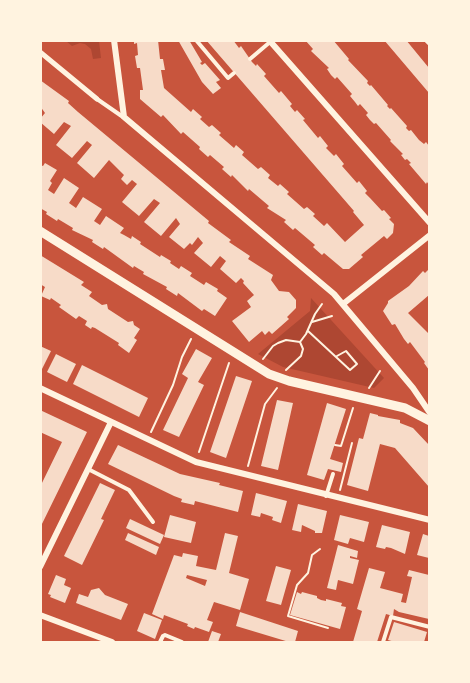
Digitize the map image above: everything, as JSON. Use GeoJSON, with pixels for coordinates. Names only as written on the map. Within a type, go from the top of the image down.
{"type":"FeatureCollection","features":[{"type":"Feature","properties":{"kind":"street"},"geometry":{"type":"LineString","coordinates":[[114,40],[124,117],[344,304],[413,388],[429,413]]}},
{"type":"Feature","properties":{"kind":"street"},"geometry":{"type":"LineString","coordinates":[[270,41],[429,223]]}},
{"type":"Feature","properties":{"kind":"street"},"geometry":{"type":"LineString","coordinates":[[40,52],[97,99]]}},
{"type":"Feature","properties":{"kind":"street"},"geometry":{"type":"LineString","coordinates":[[40,231],[269,374],[289,381],[405,408],[429,422]]}},
{"type":"Feature","properties":{"kind":"street"},"geometry":{"type":"LineString","coordinates":[[344,304],[429,235]]}},
{"type":"Feature","properties":{"kind":"street"},"geometry":{"type":"LineString","coordinates":[[40,387],[196,462],[429,520]]}},
{"type":"Feature","properties":{"kind":"street"},"geometry":{"type":"LineString","coordinates":[[40,567],[111,422]]}},
{"type":"Feature","properties":{"kind":"street"},"geometry":{"type":"LineString","coordinates":[[40,615],[112,642]]}},
{"type":"Feature","properties":{"kind":"lane"},"geometry":{"type":"LineString","coordinates":[[196,40],[228,78],[234,73]]}},
{"type":"Feature","properties":{"kind":"lane"},"geometry":{"type":"LineString","coordinates":[[250,59],[270,41]]}},
{"type":"Feature","properties":{"kind":"lane"},"geometry":{"type":"LineString","coordinates":[[97,99],[124,117]]}},
{"type":"Feature","properties":{"kind":"lane"},"geometry":{"type":"LineString","coordinates":[[88,469],[129,490],[153,522]]}},
{"type":"Feature","properties":{"kind":"lane"},"geometry":{"type":"LineString","coordinates":[[326,496],[333,474]]}},
{"type":"Feature","properties":{"kind":"lane"},"geometry":{"type":"LineString","coordinates":[[383,642],[391,617],[429,627]]}},
{"type":"Feature","properties":{"kind":"lane"},"geometry":{"type":"LineString","coordinates":[[160,642],[165,635],[182,642]]}},
{"type":"Feature","properties":{"kind":"path"},"geometry":{"type":"LineString","coordinates":[[300,342],[322,304]]}},
{"type":"Feature","properties":{"kind":"path"},"geometry":{"type":"LineString","coordinates":[[312,322],[332,316]]}},
{"type":"Feature","properties":{"kind":"path"},"geometry":{"type":"LineString","coordinates":[[308,331],[350,369],[357,364],[344,350],[337,357]]}},
{"type":"Feature","properties":{"kind":"path"},"geometry":{"type":"LineString","coordinates":[[151,432],[173,386],[182,357],[191,339]]}},
{"type":"Feature","properties":{"kind":"path"},"geometry":{"type":"LineString","coordinates":[[263,359],[278,343],[286,340],[300,342]]}},
{"type":"Feature","properties":{"kind":"path"},"geometry":{"type":"LineString","coordinates":[[286,370],[302,356],[303,349],[300,342]]}},
{"type":"Feature","properties":{"kind":"path"},"geometry":{"type":"LineString","coordinates":[[198,455],[229,363]]}},
{"type":"Feature","properties":{"kind":"path"},"geometry":{"type":"LineString","coordinates":[[369,388],[380,371]]}},
{"type":"Feature","properties":{"kind":"path"},"geometry":{"type":"LineString","coordinates":[[247,469],[266,404],[277,388]]}},
{"type":"Feature","properties":{"kind":"path"},"geometry":{"type":"LineString","coordinates":[[335,445],[342,446],[354,405]]}},
{"type":"Feature","properties":{"kind":"path"},"geometry":{"type":"LineString","coordinates":[[339,491],[352,443]]}},
{"type":"Feature","properties":{"kind":"path"},"geometry":{"type":"LineString","coordinates":[[320,549],[312,555],[308,573],[297,585],[288,616],[328,628]]}},
{"type":"Feature","properties":{"kind":"shaded area"},"geometry":{"type":"Polygon","coordinates":[[[66,41],[99,41],[101,58],[93,59],[91,49],[85,44],[72,46],[66,41]]]}},
{"type":"Feature","properties":{"kind":"shaded area"},"geometry":{"type":"Polygon","coordinates":[[[311,298],[384,378],[374,388],[283,367],[258,354],[310,311],[311,298]]]}},
{"type":"Feature","properties":{"kind":"building"},"geometry":{"type":"Polygon","coordinates":[[[134,40],[158,40],[160,59],[163,59],[165,70],[161,70],[164,88],[191,112],[193,109],[209,127],[212,125],[221,133],[219,135],[234,148],[236,145],[244,152],[242,155],[258,169],[261,167],[270,175],[268,178],[278,186],[280,184],[289,192],[287,194],[304,209],[307,207],[324,226],[327,223],[345,242],[364,225],[206,40],[233,40],[266,74],[264,76],[279,93],[281,91],[292,104],[290,106],[305,119],[303,120],[318,138],[320,136],[328,146],[326,148],[334,156],[336,154],[344,164],[342,166],[367,191],[365,193],[391,218],[389,219],[394,224],[393,233],[387,239],[384,236],[361,255],[363,257],[349,269],[343,269],[324,253],[322,255],[313,247],[315,245],[284,222],[286,220],[267,208],[269,206],[222,169],[224,167],[210,155],[208,157],[183,132],[181,134],[163,115],[161,117],[140,99],[140,90],[143,90],[140,68],[137,68],[135,56],[138,55],[137,43],[134,44],[134,40]]]}},
{"type":"Feature","properties":{"kind":"building"},"geometry":{"type":"Polygon","coordinates":[[[178,40],[189,40],[202,62],[200,63],[202,65],[205,63],[220,80],[216,82],[221,88],[213,94],[202,82],[178,40]]]}},
{"type":"Feature","properties":{"kind":"building"},"geometry":{"type":"Polygon","coordinates":[[[305,40],[333,40],[368,81],[367,83],[407,126],[406,128],[411,130],[424,144],[426,142],[429,146],[429,185],[409,164],[411,163],[405,160],[401,155],[403,154],[376,123],[370,120],[366,115],[368,113],[360,104],[358,106],[350,96],[352,94],[337,77],[335,79],[331,75],[327,69],[329,68],[311,51],[313,49],[305,40]]]}},
{"type":"Feature","properties":{"kind":"building"},"geometry":{"type":"Polygon","coordinates":[[[384,40],[406,40],[429,68],[429,93],[384,40]]]}},
{"type":"Feature","properties":{"kind":"building"},"geometry":{"type":"Polygon","coordinates":[[[40,80],[69,101],[68,103],[78,112],[209,221],[208,223],[231,240],[229,242],[250,256],[248,259],[273,275],[271,280],[279,291],[289,292],[296,300],[296,308],[287,317],[289,319],[272,334],[269,331],[265,335],[262,331],[249,342],[232,321],[251,307],[247,301],[254,295],[243,283],[244,281],[241,278],[236,283],[220,269],[226,261],[220,256],[211,267],[194,253],[203,243],[198,237],[192,245],[190,243],[184,249],[169,237],[180,224],[176,218],[161,236],[144,222],[160,203],[154,199],[139,216],[122,202],[137,184],[132,180],[127,185],[121,179],[124,175],[109,160],[94,178],[77,163],[92,145],[87,141],[72,158],[56,145],[71,126],[64,122],[54,134],[40,122],[45,113],[40,106],[40,80]]]}},
{"type":"Feature","properties":{"kind":"building"},"geometry":{"type":"Polygon","coordinates":[[[45,163],[57,170],[50,181],[52,183],[48,190],[54,194],[64,178],[79,188],[69,203],[76,208],[83,197],[102,209],[94,221],[100,225],[106,216],[124,228],[120,233],[131,239],[132,236],[160,257],[161,255],[171,261],[170,263],[179,269],[181,266],[192,273],[190,276],[204,285],[206,282],[218,289],[217,291],[227,298],[215,316],[204,309],[202,311],[178,293],[177,296],[166,289],[167,287],[143,274],[144,272],[134,266],[133,268],[104,247],[103,249],[92,242],[93,240],[46,214],[47,212],[40,208],[40,165],[43,166],[45,163]]]}},
{"type":"Feature","properties":{"kind":"building"},"geometry":{"type":"Polygon","coordinates":[[[40,255],[84,282],[81,285],[92,292],[89,296],[102,305],[107,304],[108,309],[128,322],[133,321],[134,325],[140,329],[134,338],[137,340],[129,353],[118,345],[119,343],[95,328],[91,329],[85,325],[87,321],[79,316],[76,319],[51,298],[50,300],[41,296],[45,287],[40,284],[40,255]]]}},
{"type":"Feature","properties":{"kind":"building"},"geometry":{"type":"Polygon","coordinates":[[[429,269],[429,295],[408,313],[429,334],[429,370],[410,342],[408,344],[383,311],[388,301],[409,286],[423,271],[425,273],[429,269]]]}},
{"type":"Feature","properties":{"kind":"building"},"geometry":{"type":"Polygon","coordinates":[[[40,346],[51,351],[42,369],[40,368],[40,346]]]}},
{"type":"Feature","properties":{"kind":"building"},"geometry":{"type":"Polygon","coordinates":[[[196,349],[212,358],[198,382],[204,385],[179,437],[163,430],[188,378],[182,374],[196,349]]]}},
{"type":"Feature","properties":{"kind":"building"},"geometry":{"type":"Polygon","coordinates":[[[56,354],[76,364],[67,382],[47,372],[56,354]]]}},
{"type":"Feature","properties":{"kind":"building"},"geometry":{"type":"Polygon","coordinates":[[[82,365],[148,398],[139,417],[73,384],[82,365]]]}},
{"type":"Feature","properties":{"kind":"building"},"geometry":{"type":"Polygon","coordinates":[[[236,376],[252,381],[226,458],[210,452],[236,376]]]}},
{"type":"Feature","properties":{"kind":"building"},"geometry":{"type":"Polygon","coordinates":[[[277,400],[293,403],[278,470],[261,466],[277,400]]]}},
{"type":"Feature","properties":{"kind":"building"},"geometry":{"type":"Polygon","coordinates":[[[327,403],[346,409],[330,459],[343,463],[341,472],[328,469],[324,480],[307,475],[327,403]]]}},
{"type":"Feature","properties":{"kind":"building"},"geometry":{"type":"Polygon","coordinates":[[[40,410],[87,432],[40,528],[40,487],[62,442],[40,432],[40,410]]]}},
{"type":"Feature","properties":{"kind":"building"},"geometry":{"type":"Polygon","coordinates":[[[370,413],[400,420],[400,423],[413,428],[429,445],[429,487],[395,448],[380,444],[368,491],[347,485],[359,438],[363,439],[370,413]]]}},
{"type":"Feature","properties":{"kind":"building"},"geometry":{"type":"Polygon","coordinates":[[[118,445],[180,474],[243,491],[238,512],[195,501],[194,505],[181,502],[182,499],[108,464],[118,445]]]}},
{"type":"Feature","properties":{"kind":"building"},"geometry":{"type":"Polygon","coordinates":[[[100,483],[115,490],[101,519],[104,520],[82,565],[64,556],[100,483]]]}},
{"type":"Feature","properties":{"kind":"building"},"geometry":{"type":"Polygon","coordinates":[[[256,493],[287,501],[281,523],[261,513],[260,517],[251,515],[256,493]]]}},
{"type":"Feature","properties":{"kind":"building"},"geometry":{"type":"Polygon","coordinates":[[[298,504],[327,511],[322,533],[315,533],[302,525],[301,532],[292,530],[298,504]]]}},
{"type":"Feature","properties":{"kind":"building"},"geometry":{"type":"Polygon","coordinates":[[[170,515],[196,522],[191,543],[164,537],[170,515]]]}},
{"type":"Feature","properties":{"kind":"building"},"geometry":{"type":"Polygon","coordinates":[[[340,515],[369,522],[364,542],[350,538],[348,544],[334,540],[340,515]]]}},
{"type":"Feature","properties":{"kind":"building"},"geometry":{"type":"Polygon","coordinates":[[[130,519],[164,535],[160,544],[126,528],[130,519]]]}},
{"type":"Feature","properties":{"kind":"building"},"geometry":{"type":"Polygon","coordinates":[[[382,525],[410,532],[405,554],[391,548],[376,547],[382,525]]]}},
{"type":"Feature","properties":{"kind":"building"},"geometry":{"type":"Polygon","coordinates":[[[128,533],[159,547],[156,555],[125,540],[128,533]]]}},
{"type":"Feature","properties":{"kind":"building"},"geometry":{"type":"Polygon","coordinates":[[[225,533],[238,536],[229,573],[249,579],[240,610],[214,602],[207,620],[213,622],[209,632],[195,627],[194,629],[187,626],[188,624],[164,615],[163,619],[152,614],[174,555],[182,557],[183,553],[198,556],[196,566],[216,570],[225,533]],[[187,575],[186,578],[205,586],[207,580],[187,575]]]}},
{"type":"Feature","properties":{"kind":"building"},"geometry":{"type":"Polygon","coordinates":[[[423,534],[429,536],[429,558],[417,555],[423,534]]]}},
{"type":"Feature","properties":{"kind":"building"},"geometry":{"type":"Polygon","coordinates":[[[338,545],[358,551],[357,558],[350,556],[350,558],[359,560],[353,584],[338,580],[336,590],[327,588],[338,545]]]}},
{"type":"Feature","properties":{"kind":"building"},"geometry":{"type":"Polygon","coordinates":[[[276,566],[291,570],[281,605],[266,601],[276,566]]]}},
{"type":"Feature","properties":{"kind":"building"},"geometry":{"type":"Polygon","coordinates":[[[369,568],[385,572],[380,588],[403,594],[401,602],[406,603],[412,577],[407,576],[409,570],[429,575],[429,619],[394,609],[393,616],[386,614],[377,642],[353,642],[362,611],[357,609],[369,568]]]}},
{"type":"Feature","properties":{"kind":"building"},"geometry":{"type":"Polygon","coordinates":[[[56,575],[66,579],[64,585],[71,588],[65,603],[48,594],[56,575]]]}},
{"type":"Feature","properties":{"kind":"building"},"geometry":{"type":"Polygon","coordinates":[[[99,588],[105,595],[128,604],[121,620],[76,603],[79,594],[88,597],[91,590],[99,588]]]}},
{"type":"Feature","properties":{"kind":"building"},"geometry":{"type":"Polygon","coordinates":[[[297,592],[317,596],[321,600],[342,603],[341,606],[346,607],[340,629],[290,615],[297,592]]]}},
{"type":"Feature","properties":{"kind":"building"},"geometry":{"type":"Polygon","coordinates":[[[240,612],[298,631],[295,642],[236,626],[240,612]]]}},
{"type":"Feature","properties":{"kind":"building"},"geometry":{"type":"Polygon","coordinates":[[[144,613],[162,620],[155,639],[137,631],[144,613]]]}},
{"type":"Feature","properties":{"kind":"building"},"geometry":{"type":"Polygon","coordinates":[[[394,622],[427,632],[424,642],[388,640],[394,622]]]}},
{"type":"Feature","properties":{"kind":"building"},"geometry":{"type":"Polygon","coordinates":[[[212,631],[221,634],[218,642],[208,642],[212,631]]]}}]}
